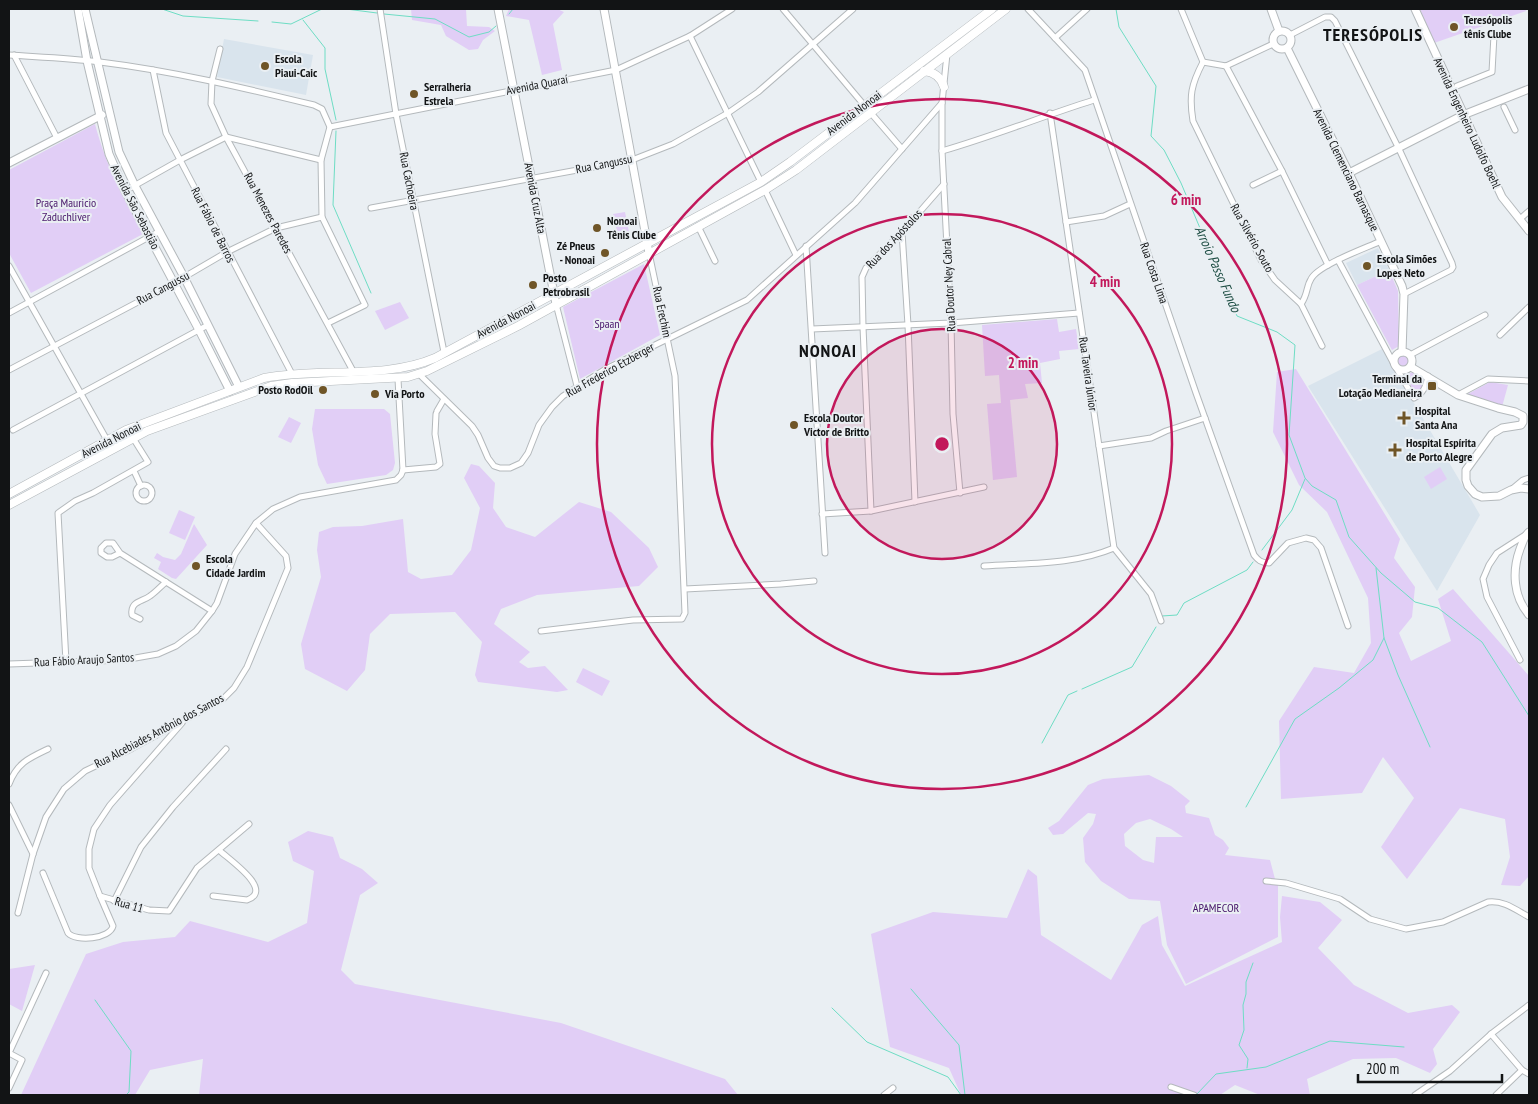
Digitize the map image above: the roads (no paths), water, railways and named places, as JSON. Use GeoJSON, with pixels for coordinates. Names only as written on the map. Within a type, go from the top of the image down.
{"type":"FeatureCollection","features":[{"type":"Feature","properties":{"kind":"main road","name":"Avenida Nonoai"},"geometry":{"type":"LineString","coordinates":[[9,494],[126,430],[264,378],[292,374],[408,368],[425,362],[761,182],[992,9]]}},
{"type":"Feature","properties":{"kind":"main road","name":"Avenida Nonoai"},"geometry":{"type":"LineString","coordinates":[[9,505],[147,431],[271,386],[420,375],[492,339],[764,190],[796,170],[1006,9]]}},
{"type":"Feature","properties":{"kind":"main road"},"geometry":{"type":"LineString","coordinates":[[951,51],[948,47],[956,40],[958,35]]}},
{"type":"Feature","properties":{"kind":"main road"},"geometry":{"type":"LineString","coordinates":[[924,72],[932,73],[938,77],[944,86]]}},
{"type":"Feature","properties":{"kind":"main road"},"geometry":{"type":"LineString","coordinates":[[215,405],[217,400],[238,391],[239,387]]}},
{"type":"Feature","properties":{"kind":"street","name":"Avenida São Sebastião"},"geometry":{"type":"LineString","coordinates":[[78,9],[87,61],[109,154],[125,191],[230,391]]}},
{"type":"Feature","properties":{"kind":"street","name":"Avenida São Sebastião"},"geometry":{"type":"LineString","coordinates":[[85,9],[119,152],[239,387]]}},
{"type":"Feature","properties":{"kind":"street","name":"Rua Cachoeira"},"geometry":{"type":"LineString","coordinates":[[380,9],[396,114],[444,352]]}},
{"type":"Feature","properties":{"kind":"street","name":"Avenida Cruz Alta"},"geometry":{"type":"LineString","coordinates":[[498,9],[556,304],[577,386]]}},
{"type":"Feature","properties":{"kind":"street","name":"Rua Erechim"},"geometry":{"type":"LineString","coordinates":[[541,631],[633,620],[682,620],[685,613],[675,376],[647,244],[604,9]]}},
{"type":"Feature","properties":{"kind":"street","name":"Avenida Quaraí"},"geometry":{"type":"LineString","coordinates":[[330,127],[616,70],[690,36],[732,9]]}},
{"type":"Feature","properties":{"kind":"street"},"geometry":{"type":"LineString","coordinates":[[783,9],[864,105]]}},
{"type":"Feature","properties":{"kind":"street","name":"Rua Cangussu"},"geometry":{"type":"LineString","coordinates":[[371,208],[632,160],[673,144],[728,113],[758,92],[852,9]]}},
{"type":"Feature","properties":{"kind":"street","name":"Rua Costa Lima"},"geometry":{"type":"LineString","coordinates":[[1028,9],[1085,70],[1130,204],[1254,555],[1258,561],[1269,563],[1288,543],[1306,538],[1314,540],[1321,548],[1348,626]]}},
{"type":"Feature","properties":{"kind":"street"},"geometry":{"type":"LineString","coordinates":[[1056,38],[1087,9]]}},
{"type":"Feature","properties":{"kind":"street"},"geometry":{"type":"LineString","coordinates":[[1181,9],[1203,62],[1226,66],[1274,44]]}},
{"type":"Feature","properties":{"kind":"street"},"geometry":{"type":"LineString","coordinates":[[1271,9],[1279,31]]}},
{"type":"Feature","properties":{"kind":"street","name":"Avenida Engenheiro Ludolfo Boehl"},"geometry":{"type":"LineString","coordinates":[[1415,9],[1502,196],[1529,231]]}},
{"type":"Feature","properties":{"kind":"street"},"geometry":{"type":"LineString","coordinates":[[1290,35],[1325,17],[1331,17],[1335,21],[1399,149],[1453,267],[1451,270],[1404,294]]}},
{"type":"Feature","properties":{"kind":"street"},"geometry":{"type":"LineString","coordinates":[[1279,31],[1287,32],[1290,35],[1292,40],[1287,48],[1282,50],[1277,48],[1274,44],[1273,36],[1279,31]]}},
{"type":"Feature","properties":{"kind":"street"},"geometry":{"type":"LineString","coordinates":[[1456,86],[1492,72],[1494,35]]}},
{"type":"Feature","properties":{"kind":"street"},"geometry":{"type":"LineString","coordinates":[[690,36],[761,182]]}},
{"type":"Feature","properties":{"kind":"street","name":"Avenida Clemenciano Barnasque"},"geometry":{"type":"LineString","coordinates":[[1287,48],[1402,286],[1404,294],[1402,352]]}},
{"type":"Feature","properties":{"kind":"street","name":"Rua Menezes Paredes"},"geometry":{"type":"LineString","coordinates":[[220,49],[212,81],[211,104],[226,137],[353,371]]}},
{"type":"Feature","properties":{"kind":"street","name":"Rua Doutor Ney Cabral"},"geometry":{"type":"LineString","coordinates":[[951,51],[942,103],[942,151],[951,323],[953,414],[960,493]]}},
{"type":"Feature","properties":{"kind":"street"},"geometry":{"type":"LineString","coordinates":[[11,55],[98,61],[153,70],[212,81],[314,105],[322,109],[330,127],[321,160],[322,217],[365,305],[328,324]]}},
{"type":"Feature","properties":{"kind":"street"},"geometry":{"type":"LineString","coordinates":[[11,55],[57,138]]}},
{"type":"Feature","properties":{"kind":"street","name":"Rua Silvério Souto"},"geometry":{"type":"LineString","coordinates":[[1203,62],[1195,77],[1190,99],[1193,121],[1261,260],[1275,280],[1301,304],[1322,346]]}},
{"type":"Feature","properties":{"kind":"street"},"geometry":{"type":"LineString","coordinates":[[1226,66],[1282,171],[1328,265]]}},
{"type":"Feature","properties":{"kind":"street","name":"Rua Fábio de Barros"},"geometry":{"type":"LineString","coordinates":[[153,70],[166,133],[292,374]]}},
{"type":"Feature","properties":{"kind":"street"},"geometry":{"type":"LineString","coordinates":[[1349,173],[1463,115],[1529,89]]}},
{"type":"Feature","properties":{"kind":"street"},"geometry":{"type":"LineString","coordinates":[[942,151],[1094,100]]}},
{"type":"Feature","properties":{"kind":"street","name":"Rua Frederico Etzberger"},"geometry":{"type":"LineString","coordinates":[[420,375],[476,430],[491,462],[500,468],[510,468],[521,463],[538,425],[563,396],[604,370],[747,300],[854,203],[942,103]]}},
{"type":"Feature","properties":{"kind":"street"},"geometry":{"type":"LineString","coordinates":[[1504,107],[1515,130]]}},
{"type":"Feature","properties":{"kind":"street"},"geometry":{"type":"LineString","coordinates":[[9,163],[109,112]]}},
{"type":"Feature","properties":{"kind":"street"},"geometry":{"type":"LineString","coordinates":[[870,112],[902,149]]}},
{"type":"Feature","properties":{"kind":"street","name":"Rua Taveira Júnior"},"geometry":{"type":"LineString","coordinates":[[1050,114],[1114,548]]}},
{"type":"Feature","properties":{"kind":"street"},"geometry":{"type":"LineString","coordinates":[[125,191],[226,137],[321,160]]}},
{"type":"Feature","properties":{"kind":"street"},"geometry":{"type":"LineString","coordinates":[[1253,185],[1282,171]]}},
{"type":"Feature","properties":{"kind":"street","name":"Rua dos Apóstolos"},"geometry":{"type":"LineString","coordinates":[[871,511],[862,277],[866,268],[902,232],[944,184]]}},
{"type":"Feature","properties":{"kind":"street"},"geometry":{"type":"LineString","coordinates":[[764,190],[796,255]]}},
{"type":"Feature","properties":{"kind":"street"},"geometry":{"type":"LineString","coordinates":[[1066,222],[1104,216],[1130,204]]}},
{"type":"Feature","properties":{"kind":"street"},"geometry":{"type":"LineString","coordinates":[[1520,219],[1529,211]]}},
{"type":"Feature","properties":{"kind":"street","name":"Rua Cangussu"},"geometry":{"type":"LineString","coordinates":[[9,370],[184,277],[227,252],[276,228],[322,217]]}},
{"type":"Feature","properties":{"kind":"street"},"geometry":{"type":"LineString","coordinates":[[698,226],[715,261]]}},
{"type":"Feature","properties":{"kind":"street"},"geometry":{"type":"LineString","coordinates":[[9,313],[160,231]]}},
{"type":"Feature","properties":{"kind":"street"},"geometry":{"type":"LineString","coordinates":[[902,232],[908,325],[915,502]]}},
{"type":"Feature","properties":{"kind":"street"},"geometry":{"type":"LineString","coordinates":[[1301,304],[1306,296],[1311,278],[1315,273],[1338,260],[1381,241]]}},
{"type":"Feature","properties":{"kind":"street"},"geometry":{"type":"LineString","coordinates":[[806,246],[825,553]]}},
{"type":"Feature","properties":{"kind":"street"},"geometry":{"type":"LineString","coordinates":[[1338,260],[1414,398],[1424,390],[1428,376]]}},
{"type":"Feature","properties":{"kind":"street"},"geometry":{"type":"LineString","coordinates":[[9,266],[112,449]]}},
{"type":"Feature","properties":{"kind":"street"},"geometry":{"type":"LineString","coordinates":[[1500,335],[1529,307]]}},
{"type":"Feature","properties":{"kind":"street"},"geometry":{"type":"LineString","coordinates":[[812,329],[951,323],[1079,313]]}},
{"type":"Feature","properties":{"kind":"street"},"geometry":{"type":"LineString","coordinates":[[1410,355],[1485,315]]}},
{"type":"Feature","properties":{"kind":"street"},"geometry":{"type":"LineString","coordinates":[[13,430],[208,325]]}},
{"type":"Feature","properties":{"kind":"street"},"geometry":{"type":"LineString","coordinates":[[1402,352],[1410,355],[1413,361],[1411,366],[1403,370],[1395,366],[1395,357],[1402,352]]}},
{"type":"Feature","properties":{"kind":"street"},"geometry":{"type":"LineString","coordinates":[[1411,366],[1458,395],[1523,416],[1521,426],[1502,428],[1492,434],[1466,470],[1465,475],[1468,486],[1475,494],[1482,497],[1499,496],[1529,478]]}},
{"type":"Feature","properties":{"kind":"street"},"geometry":{"type":"LineString","coordinates":[[398,378],[403,470],[436,467],[440,464],[435,434],[436,412],[444,399]]}},
{"type":"Feature","properties":{"kind":"street"},"geometry":{"type":"LineString","coordinates":[[1458,395],[1488,379],[1529,381]]}},
{"type":"Feature","properties":{"kind":"street"},"geometry":{"type":"LineString","coordinates":[[1099,446],[1151,438],[1205,418]]}},
{"type":"Feature","properties":{"kind":"street"},"geometry":{"type":"LineString","coordinates":[[66,662],[58,513],[75,501],[134,472],[148,462],[133,438]]}},
{"type":"Feature","properties":{"kind":"street","name":"Rua Fábio Araujo Santos"},"geometry":{"type":"LineString","coordinates":[[9,664],[124,660],[158,654],[176,646],[196,631],[212,611],[217,603],[235,554],[256,523],[273,509],[300,496],[396,480],[403,470]]}},
{"type":"Feature","properties":{"kind":"street"},"geometry":{"type":"LineString","coordinates":[[134,472],[141,486]]}},
{"type":"Feature","properties":{"kind":"street"},"geometry":{"type":"LineString","coordinates":[[822,514],[871,511],[984,487]]}},
{"type":"Feature","properties":{"kind":"street"},"geometry":{"type":"LineString","coordinates":[[1511,490],[1529,489]]}},
{"type":"Feature","properties":{"kind":"street","name":"Rua Alcebiades Antônio dos Santos"},"geometry":{"type":"LineString","coordinates":[[18,913],[33,854],[46,817],[64,789],[85,771],[223,699],[234,688],[247,667],[288,568],[286,556],[256,523]]}},
{"type":"Feature","properties":{"kind":"street"},"geometry":{"type":"LineString","coordinates":[[1527,533],[1514,567],[1514,577],[1520,602],[1529,615]]}},
{"type":"Feature","properties":{"kind":"street"},"geometry":{"type":"LineString","coordinates":[[1520,660],[1488,597],[1483,579],[1488,565],[1497,553],[1527,533]]}},
{"type":"Feature","properties":{"kind":"street"},"geometry":{"type":"LineString","coordinates":[[984,566],[1060,561],[1100,554],[1114,548],[1151,594],[1161,621]]}},
{"type":"Feature","properties":{"kind":"street"},"geometry":{"type":"LineString","coordinates":[[120,553],[212,611]]}},
{"type":"Feature","properties":{"kind":"street"},"geometry":{"type":"LineString","coordinates":[[685,589],[814,581]]}},
{"type":"Feature","properties":{"kind":"street"},"geometry":{"type":"LineString","coordinates":[[140,618],[132,615],[133,607],[136,603],[149,597],[166,582]]}},
{"type":"Feature","properties":{"kind":"street","name":"Rua 11"},"geometry":{"type":"LineString","coordinates":[[184,721],[110,805],[94,829],[89,849],[89,868],[100,896],[149,910],[169,911],[197,868],[249,824]]}},
{"type":"Feature","properties":{"kind":"street"},"geometry":{"type":"LineString","coordinates":[[9,784],[15,770],[32,757],[48,749]]}},
{"type":"Feature","properties":{"kind":"street"},"geometry":{"type":"LineString","coordinates":[[114,901],[141,847],[173,807],[226,749]]}},
{"type":"Feature","properties":{"kind":"street"},"geometry":{"type":"LineString","coordinates":[[9,805],[33,854]]}},
{"type":"Feature","properties":{"kind":"street"},"geometry":{"type":"LineString","coordinates":[[213,896],[247,900],[252,899],[257,888],[252,879],[219,850]]}},
{"type":"Feature","properties":{"kind":"street"},"geometry":{"type":"LineString","coordinates":[[43,873],[68,934],[75,938],[98,937],[112,930],[113,926],[100,896]]}},
{"type":"Feature","properties":{"kind":"street"},"geometry":{"type":"LineString","coordinates":[[1266,881],[1286,883],[1340,899],[1370,918],[1406,929],[1443,922],[1488,902],[1496,901],[1529,917]]}},
{"type":"Feature","properties":{"kind":"street"},"geometry":{"type":"LineString","coordinates":[[9,1088],[22,1061],[9,1053],[46,973]]}},
{"type":"Feature","properties":{"kind":"street"},"geometry":{"type":"LineString","coordinates":[[1415,1095],[1450,1071],[1491,1034],[1529,1005]]}},
{"type":"Feature","properties":{"kind":"street"},"geometry":{"type":"LineString","coordinates":[[1491,1034],[1522,1070],[1529,1074]]}},
{"type":"Feature","properties":{"kind":"street"},"geometry":{"type":"LineString","coordinates":[[1496,1095],[1522,1070]]}},
{"type":"Feature","properties":{"kind":"street"},"geometry":{"type":"LineString","coordinates":[[884,1095],[893,1088]]}},
{"type":"Feature","properties":{"kind":"street"},"geometry":{"type":"LineString","coordinates":[[1170,1088],[1194,1095]]}},
{"type":"Feature","properties":{"kind":"waterway","name":"Arroio Passo Fundo"},"geometry":{"type":"LineString","coordinates":[[162,9],[183,16],[258,21]]}},
{"type":"Feature","properties":{"kind":"waterway","name":"Arroio Passo Fundo"},"geometry":{"type":"LineString","coordinates":[[272,22],[291,24],[322,9],[335,9]]}},
{"type":"Feature","properties":{"kind":"waterway","name":"Arroio Passo Fundo"},"geometry":{"type":"LineString","coordinates":[[346,9],[377,13]]}},
{"type":"Feature","properties":{"kind":"waterway","name":"Arroio Passo Fundo"},"geometry":{"type":"LineString","coordinates":[[509,14],[513,9]]}},
{"type":"Feature","properties":{"kind":"waterway","name":"Arroio Passo Fundo"},"geometry":{"type":"LineString","coordinates":[[1116,9],[1119,27],[1156,86],[1151,136],[1164,150],[1181,183],[1237,316],[1277,332],[1295,345],[1289,435],[1305,478],[1312,486],[1336,500],[1349,537],[1381,573],[1415,602],[1438,608],[1482,642],[1529,716]]}},
{"type":"Feature","properties":{"kind":"waterway","name":"Arroio Passo Fundo"},"geometry":{"type":"LineString","coordinates":[[384,14],[435,19],[469,37],[489,32],[496,26]]}},
{"type":"Feature","properties":{"kind":"waterway"},"geometry":{"type":"LineString","coordinates":[[303,20],[325,48],[325,69],[336,120]]}},
{"type":"Feature","properties":{"kind":"waterway"},"geometry":{"type":"LineString","coordinates":[[336,131],[333,205],[371,293]]}},
{"type":"Feature","properties":{"kind":"waterway"},"geometry":{"type":"LineString","coordinates":[[1262,550],[1292,510],[1305,479]]}},
{"type":"Feature","properties":{"kind":"waterway"},"geometry":{"type":"LineString","coordinates":[[1162,616],[1177,615],[1184,603],[1247,570],[1253,562]]}},
{"type":"Feature","properties":{"kind":"waterway"},"geometry":{"type":"LineString","coordinates":[[1376,568],[1384,638],[1430,747]]}},
{"type":"Feature","properties":{"kind":"waterway"},"geometry":{"type":"LineString","coordinates":[[1082,689],[1132,667],[1156,627]]}},
{"type":"Feature","properties":{"kind":"waterway"},"geometry":{"type":"LineString","coordinates":[[1246,807],[1295,719],[1339,688],[1373,660],[1384,638]]}},
{"type":"Feature","properties":{"kind":"waterway"},"geometry":{"type":"LineString","coordinates":[[1042,743],[1068,695],[1077,691]]}},
{"type":"Feature","properties":{"kind":"waterway"},"geometry":{"type":"LineString","coordinates":[[1247,1068],[1248,1059],[1239,1045],[1244,1030],[1243,1005],[1246,994],[1246,982],[1253,963]]}},
{"type":"Feature","properties":{"kind":"waterway"},"geometry":{"type":"LineString","coordinates":[[911,989],[959,1045],[965,1095]]}},
{"type":"Feature","properties":{"kind":"waterway"},"geometry":{"type":"LineString","coordinates":[[95,1000],[131,1051],[129,1092],[126,1095]]}},
{"type":"Feature","properties":{"kind":"waterway"},"geometry":{"type":"LineString","coordinates":[[832,1008],[867,1042],[948,1077],[961,1095]]}},
{"type":"Feature","properties":{"kind":"waterway"},"geometry":{"type":"LineString","coordinates":[[1197,1094],[1216,1074],[1266,1067],[1330,1041],[1404,1047]]}},
{"type":"Feature","properties":{"kind":"place","name":"Teresópolis tênis Clube"},"geometry":{"type":"Point","coordinates":[1454,27]}},
{"type":"Feature","properties":{"kind":"place","name":"Escola Piaui-Caic"},"geometry":{"type":"Point","coordinates":[265,66]}},
{"type":"Feature","properties":{"kind":"place","name":"Serralheria Estrela"},"geometry":{"type":"Point","coordinates":[414,94]}},
{"type":"Feature","properties":{"kind":"place","name":"Nonoai Tênis Clube"},"geometry":{"type":"Point","coordinates":[597,228]}},
{"type":"Feature","properties":{"kind":"place","name":"Zé Pneus - Nonoai"},"geometry":{"type":"Point","coordinates":[605,253]}},
{"type":"Feature","properties":{"kind":"place","name":"Escola Simões Lopes Neto"},"geometry":{"type":"Point","coordinates":[1367,266]}},
{"type":"Feature","properties":{"kind":"place","name":"Posto Petrobrasil"},"geometry":{"type":"Point","coordinates":[533,285]}},
{"type":"Feature","properties":{"kind":"place","name":"Terminal da Lotação Medianeira"},"geometry":{"type":"Point","coordinates":[1432,386]}},
{"type":"Feature","properties":{"kind":"place","name":"Posto RodOil"},"geometry":{"type":"Point","coordinates":[323,390]}},
{"type":"Feature","properties":{"kind":"place","name":"Via Porto"},"geometry":{"type":"Point","coordinates":[375,394]}},
{"type":"Feature","properties":{"kind":"place","name":"Hospital Santa Ana"},"geometry":{"type":"Point","coordinates":[1404,418]}},
{"type":"Feature","properties":{"kind":"place","name":"Escola Doutor Victor de Britto"},"geometry":{"type":"Point","coordinates":[794,425]}},
{"type":"Feature","properties":{"kind":"place","name":"Hospital Espírita de Porto Alegre"},"geometry":{"type":"Point","coordinates":[1395,450]}},
{"type":"Feature","properties":{"kind":"place","name":"Escola Cidade Jardim"},"geometry":{"type":"Point","coordinates":[196,566]}},
{"type":"Feature","properties":{"kind":"district","name":"TERESÓPOLIS"},"geometry":{"type":"Point","coordinates":[1373,35]}},
{"type":"Feature","properties":{"kind":"district","name":"NONOAI"},"geometry":{"type":"Point","coordinates":[828,351]}},
{"type":"Feature","properties":{"kind":"park label","name":"Praça Mauricio Zaduchliver"},"geometry":{"type":"Point","coordinates":[66,210]}},
{"type":"Feature","properties":{"kind":"park label","name":"Spaan"},"geometry":{"type":"Point","coordinates":[607,324]}},
{"type":"Feature","properties":{"kind":"park label","name":"APAMECOR"},"geometry":{"type":"Point","coordinates":[1216,908]}}]}
